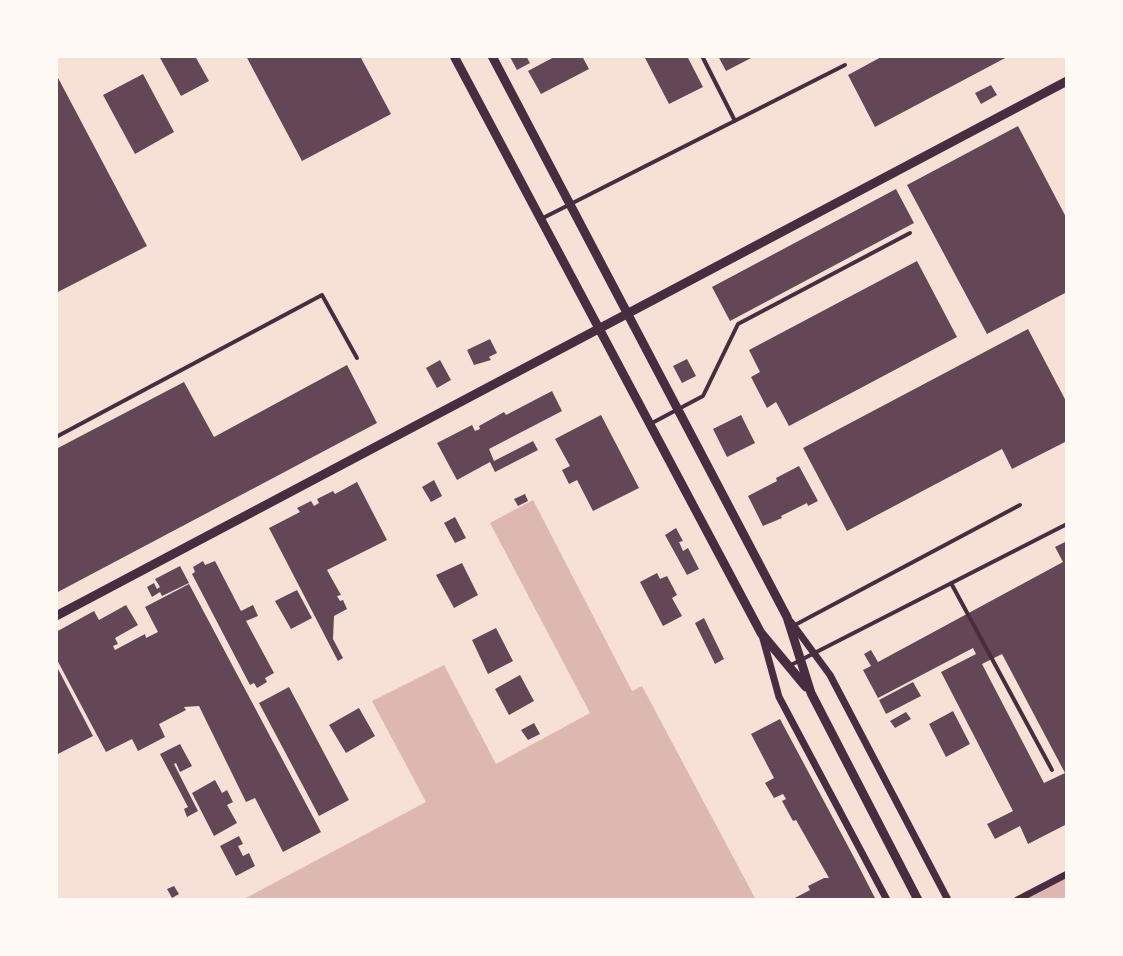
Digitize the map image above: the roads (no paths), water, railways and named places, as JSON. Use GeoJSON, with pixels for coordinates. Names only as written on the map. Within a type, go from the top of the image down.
{"type":"FeatureCollection","features":[{"type":"Feature","properties":{"kind":"street"},"geometry":{"type":"LineString","coordinates":[[454,56],[761,633],[779,697],[887,900]]}},
{"type":"Feature","properties":{"kind":"street"},"geometry":{"type":"LineString","coordinates":[[492,56],[791,623],[830,675],[948,900]]}},
{"type":"Feature","properties":{"kind":"street"},"geometry":{"type":"LineString","coordinates":[[56,616],[1067,81]]}},
{"type":"Feature","properties":{"kind":"street"},"geometry":{"type":"LineString","coordinates":[[791,623],[811,693],[918,900]]}},
{"type":"Feature","properties":{"kind":"street"},"geometry":{"type":"LineString","coordinates":[[761,633],[811,693]]}},
{"type":"Feature","properties":{"kind":"street"},"geometry":{"type":"LineString","coordinates":[[1017,900],[1067,874]]}},
{"type":"Feature","properties":{"kind":"lane"},"geometry":{"type":"LineString","coordinates":[[702,56],[735,121]]}},
{"type":"Feature","properties":{"kind":"lane"},"geometry":{"type":"LineString","coordinates":[[540,219],[845,65]]}},
{"type":"Feature","properties":{"kind":"lane"},"geometry":{"type":"LineString","coordinates":[[650,424],[703,396],[738,324],[910,233]]}},
{"type":"Feature","properties":{"kind":"lane"},"geometry":{"type":"LineString","coordinates":[[56,437],[322,295],[357,358]]}},
{"type":"Feature","properties":{"kind":"lane"},"geometry":{"type":"LineString","coordinates":[[791,623],[1020,505]]}},
{"type":"Feature","properties":{"kind":"lane"},"geometry":{"type":"LineString","coordinates":[[789,666],[1067,524]]}},
{"type":"Feature","properties":{"kind":"lane"},"geometry":{"type":"LineString","coordinates":[[951,583],[1052,770]]}}]}
